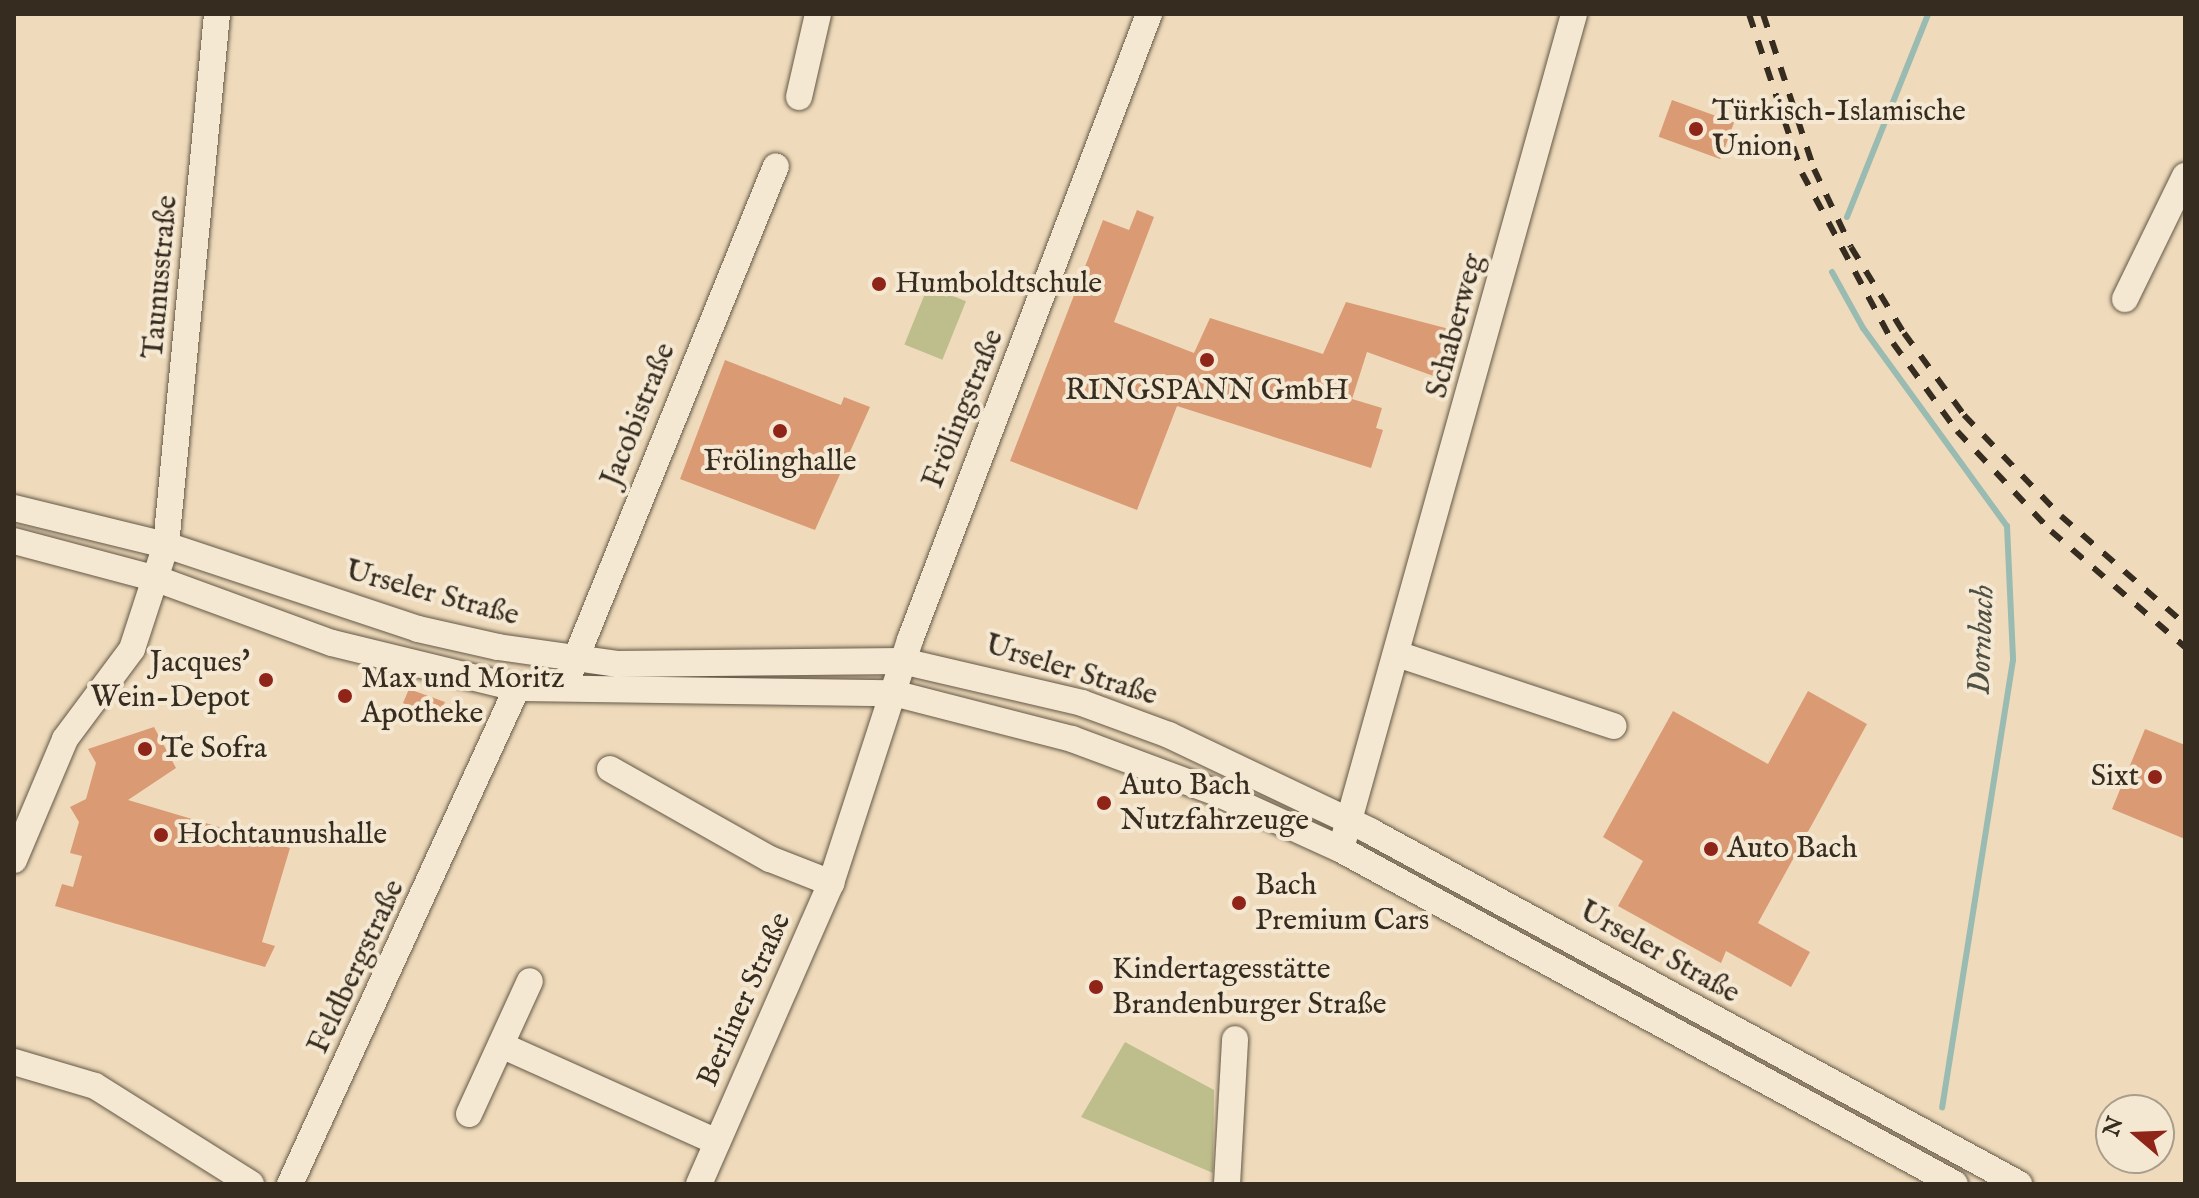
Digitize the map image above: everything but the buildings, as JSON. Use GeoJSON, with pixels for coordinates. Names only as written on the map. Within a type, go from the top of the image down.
{"type":"FeatureCollection","features":[{"type":"Feature","properties":{"kind":"street","name":"Taunusstraße"},"geometry":{"type":"LineString","coordinates":[[14,860],[42,782],[65,739],[132,649],[166,545],[217,14]]}},
{"type":"Feature","properties":{"kind":"street"},"geometry":{"type":"LineString","coordinates":[[799,97],[818,14]]}},
{"type":"Feature","properties":{"kind":"street","name":"Frölingstraße"},"geometry":{"type":"LineString","coordinates":[[893,693],[902,661],[1149,14]]}},
{"type":"Feature","properties":{"kind":"street","name":"Schaberweg"},"geometry":{"type":"LineString","coordinates":[[1340,849],[1351,822],[1400,655],[1574,14]]}},
{"type":"Feature","properties":{"kind":"street","name":"Jacobistraße"},"geometry":{"type":"LineString","coordinates":[[565,690],[573,660],[776,166]]}},
{"type":"Feature","properties":{"kind":"street"},"geometry":{"type":"LineString","coordinates":[[2125,299],[2185,176]]}},
{"type":"Feature","properties":{"kind":"street","name":"Urseler Straße"},"geometry":{"type":"LineString","coordinates":[[14,508],[166,545],[418,629],[573,660],[902,661],[984,676],[1097,708],[1169,735],[1351,822],[2019,1184]]}},
{"type":"Feature","properties":{"kind":"street","name":"Urseler Straße"},"geometry":{"type":"LineString","coordinates":[[14,541],[157,579],[332,643],[517,688],[893,693],[990,714],[1086,744],[1217,793],[1340,849],[1955,1184]]}},
{"type":"Feature","properties":{"kind":"street"},"geometry":{"type":"LineString","coordinates":[[1400,655],[1613,726]]}},
{"type":"Feature","properties":{"kind":"street","name":"Feldbergstraße"},"geometry":{"type":"LineString","coordinates":[[290,1184],[517,688]]}},
{"type":"Feature","properties":{"kind":"street","name":"Berliner Straße"},"geometry":{"type":"LineString","coordinates":[[699,1184],[831,883],[893,693]]}},
{"type":"Feature","properties":{"kind":"street"},"geometry":{"type":"LineString","coordinates":[[610,769],[770,859],[831,883]]}},
{"type":"Feature","properties":{"kind":"street"},"geometry":{"type":"LineString","coordinates":[[469,1114],[530,981]]}},
{"type":"Feature","properties":{"kind":"street"},"geometry":{"type":"LineString","coordinates":[[1227,1184],[1235,1039]]}},
{"type":"Feature","properties":{"kind":"street"},"geometry":{"type":"LineString","coordinates":[[501,1045],[717,1142]]}},
{"type":"Feature","properties":{"kind":"street"},"geometry":{"type":"LineString","coordinates":[[14,1062],[95,1086],[251,1184]]}},
{"type":"Feature","properties":{"kind":"green space"},"geometry":{"type":"Polygon","coordinates":[[[928,286],[966,301],[942,360],[904,344],[928,286]]]}},
{"type":"Feature","properties":{"kind":"green space"},"geometry":{"type":"Polygon","coordinates":[[[1125,1042],[1214,1090],[1213,1173],[1081,1117],[1125,1042]]]}},
{"type":"Feature","properties":{"kind":"waterway","name":"Dornbach"},"geometry":{"type":"LineString","coordinates":[[1847,217],[1928,14]]}},
{"type":"Feature","properties":{"kind":"waterway","name":"Dornbach"},"geometry":{"type":"LineString","coordinates":[[1832,272],[1863,328],[2007,526],[2013,660],[1942,1107]]}},
{"type":"Feature","properties":{"kind":"railway"},"geometry":{"type":"LineString","coordinates":[[1749,14],[1802,173],[1893,343],[1957,431],[2051,531],[2185,647]]}},
{"type":"Feature","properties":{"kind":"railway"},"geometry":{"type":"LineString","coordinates":[[1763,14],[1814,169],[1851,247],[1904,333],[1964,415],[2061,516],[2185,624]]}},
{"type":"Feature","properties":{"kind":"place","name":"Türkisch-Islamische Union"},"geometry":{"type":"Point","coordinates":[1696,129]}},
{"type":"Feature","properties":{"kind":"place","name":"Humboldtschule"},"geometry":{"type":"Point","coordinates":[879,284]}},
{"type":"Feature","properties":{"kind":"place","name":"RINGSPANN GmbH"},"geometry":{"type":"Point","coordinates":[1207,360]}},
{"type":"Feature","properties":{"kind":"place","name":"Frölinghalle"},"geometry":{"type":"Point","coordinates":[780,431]}},
{"type":"Feature","properties":{"kind":"place","name":"Jacques' Wein-Depot"},"geometry":{"type":"Point","coordinates":[266,680]}},
{"type":"Feature","properties":{"kind":"place","name":"Max und Moritz Apotheke"},"geometry":{"type":"Point","coordinates":[345,696]}},
{"type":"Feature","properties":{"kind":"place","name":"Te Sofra"},"geometry":{"type":"Point","coordinates":[145,749]}},
{"type":"Feature","properties":{"kind":"place","name":"Sixt"},"geometry":{"type":"Point","coordinates":[2155,777]}},
{"type":"Feature","properties":{"kind":"place","name":"Auto Bach Nutzfahrzeuge"},"geometry":{"type":"Point","coordinates":[1104,803]}},
{"type":"Feature","properties":{"kind":"place","name":"Hochtaunushalle"},"geometry":{"type":"Point","coordinates":[161,835]}},
{"type":"Feature","properties":{"kind":"place","name":"Auto Bach"},"geometry":{"type":"Point","coordinates":[1711,849]}},
{"type":"Feature","properties":{"kind":"place","name":"Bach Premium Cars"},"geometry":{"type":"Point","coordinates":[1239,903]}},
{"type":"Feature","properties":{"kind":"place","name":"Kindertagesstätte Brandenburger Straße"},"geometry":{"type":"Point","coordinates":[1096,987]}}]}
